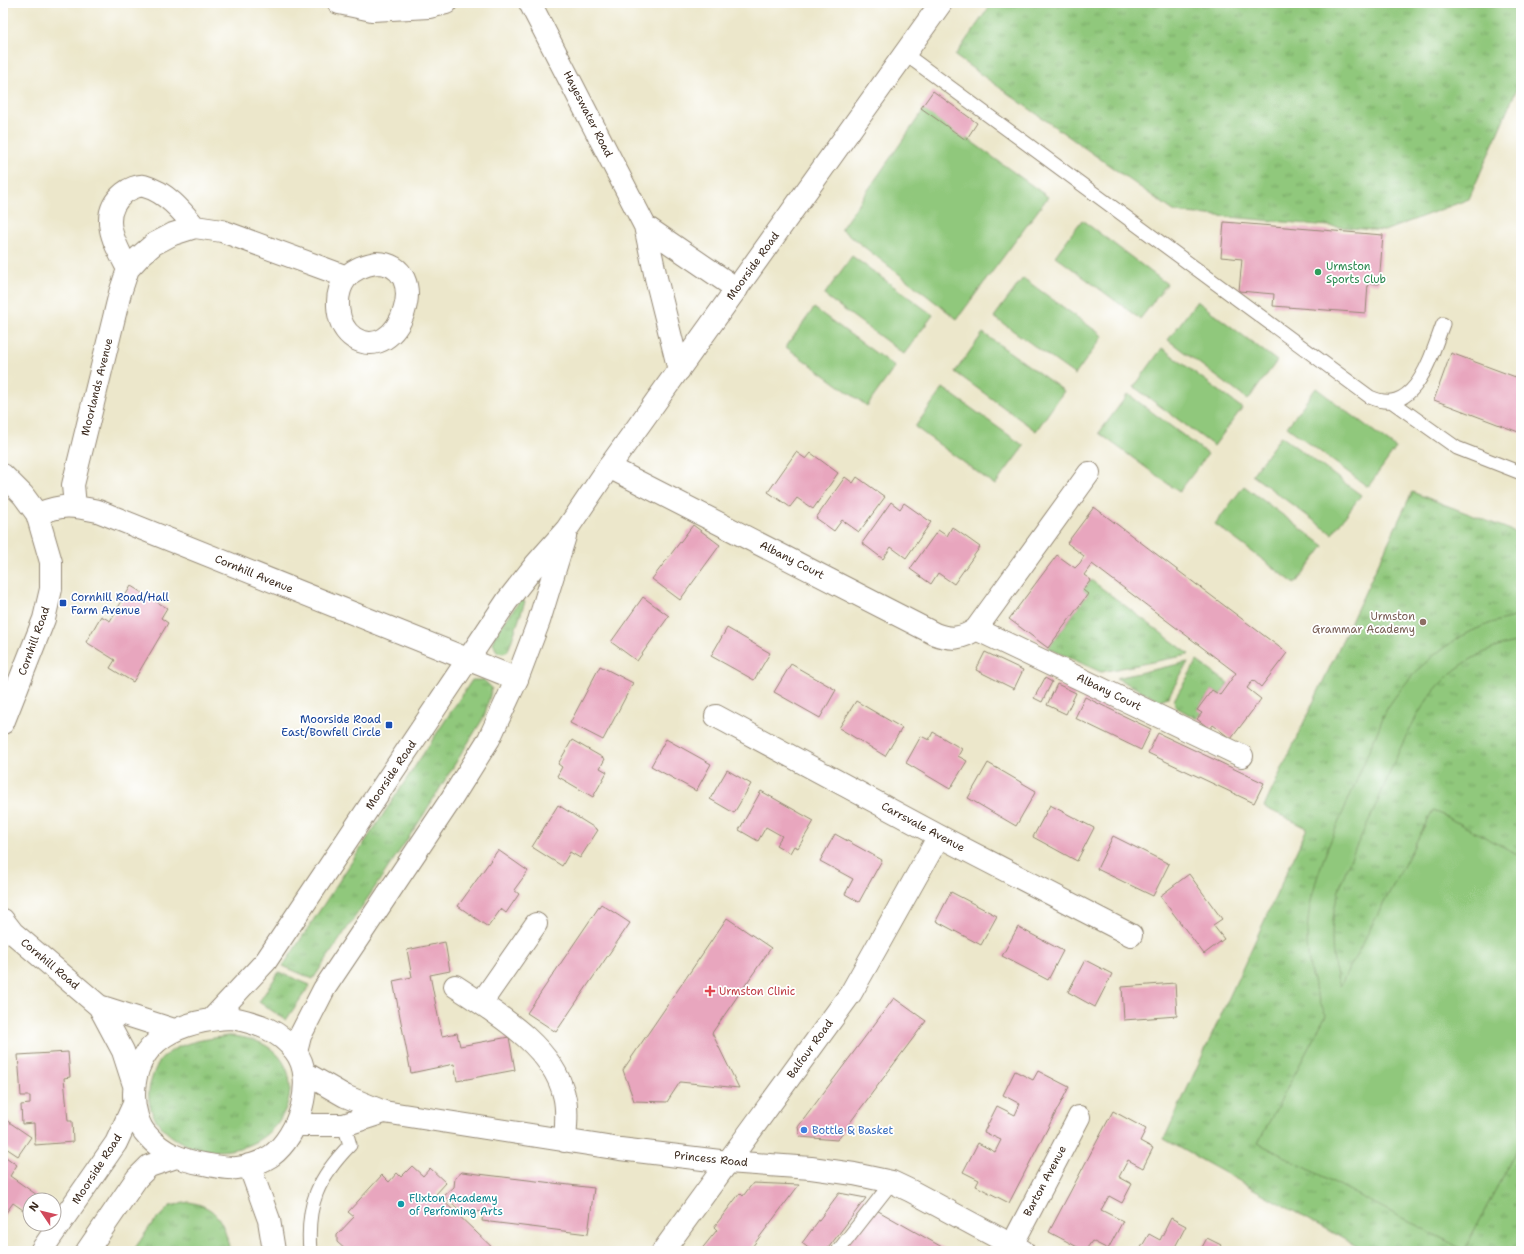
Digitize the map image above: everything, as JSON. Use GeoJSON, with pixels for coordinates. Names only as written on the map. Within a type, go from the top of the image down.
{"type":"FeatureCollection","features":[{"type":"Feature","properties":{"kind":"street"},"geometry":{"type":"LineString","coordinates":[[339,3],[372,10],[387,10],[429,7],[446,3]]}},
{"type":"Feature","properties":{"kind":"street","name":"Hayeswater Road"},"geometry":{"type":"LineString","coordinates":[[530,3],[645,226],[656,278],[679,370]]}},
{"type":"Feature","properties":{"kind":"street","name":"Moorside Road"},"geometry":{"type":"LineString","coordinates":[[212,1019],[266,961],[508,601],[536,564],[567,529],[609,467],[941,3]]}},
{"type":"Feature","properties":{"kind":"street"},"geometry":{"type":"LineString","coordinates":[[128,269],[117,249],[111,232],[109,214],[117,199],[128,190],[142,185],[160,193],[180,209],[195,227]]}},
{"type":"Feature","properties":{"kind":"street","name":"Hayeswater Road"},"geometry":{"type":"LineString","coordinates":[[645,226],[737,289]]}},
{"type":"Feature","properties":{"kind":"street","name":"Moorlands Avenue"},"geometry":{"type":"LineString","coordinates":[[75,506],[73,485],[120,293],[128,269],[154,244],[173,234],[195,227],[222,231],[347,277]]}},
{"type":"Feature","properties":{"kind":"street","name":"Albany Court"},"geometry":{"type":"LineString","coordinates":[[609,467],[945,638],[966,636],[976,629],[1089,473]]}},
{"type":"Feature","properties":{"kind":"street","name":"Cornhill Road"},"geometry":{"type":"LineString","coordinates":[[3,475],[23,495],[37,514],[51,562],[51,589],[44,619],[5,715]]}},
{"type":"Feature","properties":{"kind":"street","name":"Cornhill Avenue"},"geometry":{"type":"LineString","coordinates":[[37,514],[60,506],[75,506],[98,512],[517,679]]}},
{"type":"Feature","properties":{"kind":"street","name":"Moorside Road"},"geometry":{"type":"LineString","coordinates":[[41,1251],[116,1143],[134,1095],[146,1053],[157,1040],[174,1030],[212,1019],[232,1018],[254,1022],[275,1032],[296,1052],[300,1036],[324,989],[452,798],[489,739],[517,679],[539,622],[567,529]]}},
{"type":"Feature","properties":{"kind":"street","name":"Albany Court"},"geometry":{"type":"LineString","coordinates":[[976,629],[1242,756]]}},
{"type":"Feature","properties":{"kind":"street","name":"Carrsvale Avenue"},"geometry":{"type":"LineString","coordinates":[[716,716],[939,836],[1131,935]]}},
{"type":"Feature","properties":{"kind":"street","name":"Balfour Road"},"geometry":{"type":"LineString","coordinates":[[663,1251],[851,993],[939,836]]}},
{"type":"Feature","properties":{"kind":"street","name":"Cornhill Road"},"geometry":{"type":"LineString","coordinates":[[3,920],[13,933],[99,1006],[123,1051],[143,1131],[157,1146],[176,1157]]}},
{"type":"Feature","properties":{"kind":"street"},"geometry":{"type":"LineString","coordinates":[[481,1003],[536,924]]}},
{"type":"Feature","properties":{"kind":"street"},"geometry":{"type":"LineString","coordinates":[[455,986],[514,1027],[531,1042],[558,1078],[564,1096],[567,1116],[565,1141]]}},
{"type":"Feature","properties":{"kind":"street","name":"Cornhill Road"},"geometry":{"type":"LineString","coordinates":[[99,1006],[174,1030]]}},
{"type":"Feature","properties":{"kind":"street"},"geometry":{"type":"LineString","coordinates":[[87,1251],[137,1178],[149,1166],[176,1157],[215,1166],[237,1168],[272,1156],[289,1137],[296,1125],[304,1099],[305,1073],[296,1052]]}},
{"type":"Feature","properties":{"kind":"street","name":"Princess Road"},"geometry":{"type":"LineString","coordinates":[[305,1073],[345,1096],[384,1112],[565,1141],[728,1162],[811,1168],[870,1176],[892,1182],[1017,1248]]}},
{"type":"Feature","properties":{"kind":"street","name":"Princess Road"},"geometry":{"type":"LineString","coordinates":[[296,1125],[344,1125],[384,1112]]}},
{"type":"Feature","properties":{"kind":"street","name":"Barton Avenue"},"geometry":{"type":"LineString","coordinates":[[1017,1248],[1079,1117]]}},
{"type":"Feature","properties":{"kind":"street"},"geometry":{"type":"LineString","coordinates":[[249,1165],[270,1220],[274,1251]]}},
{"type":"Feature","properties":{"kind":"lane"},"geometry":{"type":"LineString","coordinates":[[905,54],[1370,397],[1380,402],[1391,402],[1412,390],[1419,383],[1424,374],[1443,324]]}},
{"type":"Feature","properties":{"kind":"lane"},"geometry":{"type":"LineString","coordinates":[[1391,402],[1457,448],[1521,473]]}},
{"type":"Feature","properties":{"kind":"lane"},"geometry":{"type":"LineString","coordinates":[[310,1251],[310,1222],[314,1197],[322,1177],[333,1162],[350,1145],[344,1125]]}},
{"type":"Feature","properties":{"kind":"lane"},"geometry":{"type":"LineString","coordinates":[[838,1251],[892,1182]]}},
{"type":"Feature","properties":{"kind":"green space"},"geometry":{"type":"Polygon","coordinates":[[[992,3],[1521,3],[1521,79],[1469,199],[1384,231],[1175,212],[955,56],[992,3]]]}},
{"type":"Feature","properties":{"kind":"green space"},"geometry":{"type":"Polygon","coordinates":[[[925,108],[1048,197],[957,319],[841,229],[925,108]]]}},
{"type":"Feature","properties":{"kind":"green space"},"geometry":{"type":"Polygon","coordinates":[[[1082,220],[1167,284],[1140,319],[1055,256],[1082,220]]]}},
{"type":"Feature","properties":{"kind":"green space"},"geometry":{"type":"Polygon","coordinates":[[[852,256],[933,315],[904,354],[824,295],[852,256]]]}},
{"type":"Feature","properties":{"kind":"green space"},"geometry":{"type":"Polygon","coordinates":[[[1023,278],[1103,336],[1075,375],[994,317],[1023,278]]]}},
{"type":"Feature","properties":{"kind":"green space"},"geometry":{"type":"Polygon","coordinates":[[[1197,301],[1277,361],[1248,400],[1168,340],[1197,301]]]}},
{"type":"Feature","properties":{"kind":"green space"},"geometry":{"type":"Polygon","coordinates":[[[814,308],[895,367],[867,406],[786,347],[814,308]]]}},
{"type":"Feature","properties":{"kind":"green space"},"geometry":{"type":"Polygon","coordinates":[[[983,333],[1064,391],[1036,431],[955,372],[983,333]]]}},
{"type":"Feature","properties":{"kind":"green space"},"geometry":{"type":"Polygon","coordinates":[[[1162,348],[1242,408],[1214,446],[1134,387],[1162,348]]]}},
{"type":"Feature","properties":{"kind":"green space"},"geometry":{"type":"Polygon","coordinates":[[[943,388],[1024,446],[995,485],[915,427],[943,388]]]}},
{"type":"Feature","properties":{"kind":"green space"},"geometry":{"type":"Polygon","coordinates":[[[1316,388],[1396,448],[1368,487],[1287,427],[1316,388]]]}},
{"type":"Feature","properties":{"kind":"green space"},"geometry":{"type":"Polygon","coordinates":[[[1128,394],[1208,454],[1179,492],[1099,433],[1128,394]]]}},
{"type":"Feature","properties":{"kind":"green space"},"geometry":{"type":"Polygon","coordinates":[[[1281,436],[1361,495],[1332,534],[1252,475],[1281,436]]]}},
{"type":"Feature","properties":{"kind":"green space"},"geometry":{"type":"Polygon","coordinates":[[[1244,486],[1324,546],[1295,584],[1215,524],[1244,486]]]}},
{"type":"Feature","properties":{"kind":"green space"},"geometry":{"type":"Polygon","coordinates":[[[1412,492],[1521,534],[1521,1251],[1365,1251],[1164,1139],[1307,828],[1264,807],[1412,492]]]}},
{"type":"Feature","properties":{"kind":"green space"},"geometry":{"type":"Polygon","coordinates":[[[1091,580],[1189,654],[1101,672],[1048,648],[1088,594],[1083,590],[1091,580]]]}},
{"type":"Feature","properties":{"kind":"green space"},"geometry":{"type":"Polygon","coordinates":[[[521,599],[525,602],[508,651],[503,653],[497,652],[493,643],[494,637],[521,599]]]}},
{"type":"Feature","properties":{"kind":"green space"},"geometry":{"type":"Polygon","coordinates":[[[1521,616],[1521,641],[1482,653],[1456,669],[1435,689],[1424,705],[1396,757],[1374,810],[1346,869],[1338,893],[1332,926],[1333,957],[1340,986],[1433,810],[1521,856],[1521,1141],[1464,1250],[1258,1143],[1326,1015],[1314,985],[1308,957],[1307,930],[1311,903],[1317,877],[1327,851],[1386,710],[1400,690],[1414,674],[1445,647],[1462,636],[1481,627],[1500,620],[1521,616]]]}},
{"type":"Feature","properties":{"kind":"green space"},"geometry":{"type":"Polygon","coordinates":[[[1197,661],[1228,683],[1220,695],[1212,690],[1197,709],[1202,713],[1197,719],[1176,707],[1174,700],[1197,661]]]}},
{"type":"Feature","properties":{"kind":"green space"},"geometry":{"type":"Polygon","coordinates":[[[1188,662],[1168,697],[1160,700],[1116,678],[1188,662]]]}},
{"type":"Feature","properties":{"kind":"green space"},"geometry":{"type":"Polygon","coordinates":[[[472,680],[484,680],[492,688],[484,717],[419,822],[313,979],[283,966],[472,680]]]}},
{"type":"Feature","properties":{"kind":"green space"},"geometry":{"type":"Polygon","coordinates":[[[279,972],[310,985],[286,1020],[259,1002],[279,972]]]}},
{"type":"Feature","properties":{"kind":"green space"},"geometry":{"type":"Polygon","coordinates":[[[229,1036],[260,1043],[280,1057],[289,1077],[289,1099],[279,1120],[262,1138],[237,1149],[205,1150],[192,1147],[180,1142],[170,1135],[160,1126],[154,1116],[150,1104],[149,1092],[152,1078],[163,1057],[172,1050],[196,1041],[229,1036]]]}},
{"type":"Feature","properties":{"kind":"green space"},"geometry":{"type":"Polygon","coordinates":[[[189,1202],[199,1204],[214,1213],[222,1225],[230,1251],[133,1251],[151,1225],[170,1206],[189,1202]]]}},
{"type":"Feature","properties":{"kind":"building"},"geometry":{"type":"Polygon","coordinates":[[[933,91],[977,123],[966,140],[921,108],[933,91]]]}},
{"type":"Feature","properties":{"kind":"building"},"geometry":{"type":"Polygon","coordinates":[[[1224,222],[1383,235],[1379,284],[1368,283],[1366,313],[1273,306],[1274,294],[1239,291],[1242,259],[1221,257],[1224,222]]]}},
{"type":"Feature","properties":{"kind":"building"},"geometry":{"type":"Polygon","coordinates":[[[1451,353],[1521,379],[1521,433],[1434,400],[1451,353]]]}},
{"type":"Feature","properties":{"kind":"building"},"geometry":{"type":"Polygon","coordinates":[[[796,452],[806,459],[811,453],[838,473],[813,509],[797,498],[790,507],[768,492],[796,452]]]}},
{"type":"Feature","properties":{"kind":"building"},"geometry":{"type":"Polygon","coordinates":[[[845,477],[853,483],[857,477],[885,497],[859,532],[842,520],[834,531],[816,518],[845,477]]]}},
{"type":"Feature","properties":{"kind":"building"},"geometry":{"type":"Polygon","coordinates":[[[891,502],[900,509],[904,503],[931,522],[906,558],[891,547],[883,559],[862,543],[891,502]]]}},
{"type":"Feature","properties":{"kind":"building"},"geometry":{"type":"Polygon","coordinates":[[[1094,507],[1287,653],[1261,687],[1253,680],[1247,688],[1261,699],[1231,739],[1213,725],[1210,729],[1197,719],[1202,713],[1197,710],[1212,690],[1220,695],[1236,673],[1092,564],[1084,575],[1091,580],[1083,590],[1088,594],[1048,648],[1009,619],[1057,555],[1075,568],[1080,563],[1084,556],[1067,543],[1094,507]]]}},
{"type":"Feature","properties":{"kind":"building"},"geometry":{"type":"Polygon","coordinates":[[[693,525],[720,545],[680,600],[652,579],[693,525]]]}},
{"type":"Feature","properties":{"kind":"building"},"geometry":{"type":"Polygon","coordinates":[[[952,527],[980,547],[954,584],[938,573],[931,584],[910,569],[938,530],[947,536],[952,527]]]}},
{"type":"Feature","properties":{"kind":"building"},"geometry":{"type":"Polygon","coordinates":[[[131,586],[167,608],[161,618],[168,623],[133,682],[110,668],[115,660],[86,642],[101,616],[110,621],[131,586]]]}},
{"type":"Feature","properties":{"kind":"building"},"geometry":{"type":"Polygon","coordinates":[[[643,597],[669,616],[637,661],[611,642],[643,597]]]}},
{"type":"Feature","properties":{"kind":"building"},"geometry":{"type":"Polygon","coordinates":[[[727,628],[770,653],[754,680],[711,656],[727,628]]]}},
{"type":"Feature","properties":{"kind":"building"},"geometry":{"type":"Polygon","coordinates":[[[985,652],[1023,670],[1014,689],[976,670],[985,652]]]}},
{"type":"Feature","properties":{"kind":"building"},"geometry":{"type":"Polygon","coordinates":[[[791,664],[836,690],[820,718],[774,692],[791,664]]]}},
{"type":"Feature","properties":{"kind":"building"},"geometry":{"type":"Polygon","coordinates":[[[600,666],[633,683],[603,740],[570,723],[600,666]]]}},
{"type":"Feature","properties":{"kind":"building"},"geometry":{"type":"Polygon","coordinates":[[[1045,678],[1052,682],[1042,702],[1034,698],[1045,678]]]}},
{"type":"Feature","properties":{"kind":"building"},"geometry":{"type":"Polygon","coordinates":[[[1057,684],[1076,693],[1066,714],[1047,705],[1057,684]]]}},
{"type":"Feature","properties":{"kind":"building"},"geometry":{"type":"Polygon","coordinates":[[[1085,697],[1151,729],[1141,750],[1075,718],[1085,697]]]}},
{"type":"Feature","properties":{"kind":"building"},"geometry":{"type":"Polygon","coordinates":[[[856,701],[902,728],[885,756],[839,728],[856,701]]]}},
{"type":"Feature","properties":{"kind":"building"},"geometry":{"type":"Polygon","coordinates":[[[933,732],[962,749],[958,756],[967,761],[950,789],[906,763],[921,736],[929,740],[933,732]]]}},
{"type":"Feature","properties":{"kind":"building"},"geometry":{"type":"Polygon","coordinates":[[[1158,733],[1264,783],[1254,803],[1148,753],[1158,733]]]}},
{"type":"Feature","properties":{"kind":"building"},"geometry":{"type":"Polygon","coordinates":[[[666,739],[711,764],[696,791],[651,766],[666,739]]]}},
{"type":"Feature","properties":{"kind":"building"},"geometry":{"type":"Polygon","coordinates":[[[572,740],[605,759],[600,768],[607,772],[593,797],[557,776],[562,767],[558,764],[572,740]]]}},
{"type":"Feature","properties":{"kind":"building"},"geometry":{"type":"Polygon","coordinates":[[[988,763],[1036,791],[1016,826],[968,798],[988,763]]]}},
{"type":"Feature","properties":{"kind":"building"},"geometry":{"type":"Polygon","coordinates":[[[727,770],[751,784],[734,813],[710,799],[727,770]]]}},
{"type":"Feature","properties":{"kind":"building"},"geometry":{"type":"Polygon","coordinates":[[[761,791],[814,821],[798,848],[794,846],[790,853],[776,845],[782,836],[766,827],[758,841],[739,830],[761,791]]]}},
{"type":"Feature","properties":{"kind":"building"},"geometry":{"type":"Polygon","coordinates":[[[558,805],[598,830],[580,858],[570,852],[562,866],[532,847],[558,805]]]}},
{"type":"Feature","properties":{"kind":"building"},"geometry":{"type":"Polygon","coordinates":[[[1050,805],[1094,828],[1077,861],[1033,837],[1050,805]]]}},
{"type":"Feature","properties":{"kind":"building"},"geometry":{"type":"Polygon","coordinates":[[[835,834],[882,860],[859,902],[845,894],[853,879],[820,861],[835,834]]]}},
{"type":"Feature","properties":{"kind":"building"},"geometry":{"type":"Polygon","coordinates":[[[1113,836],[1169,864],[1153,896],[1097,869],[1113,836]]]}},
{"type":"Feature","properties":{"kind":"building"},"geometry":{"type":"Polygon","coordinates":[[[498,850],[528,871],[514,890],[519,894],[506,913],[501,909],[488,927],[458,906],[498,850]]]}},
{"type":"Feature","properties":{"kind":"building"},"geometry":{"type":"Polygon","coordinates":[[[1189,874],[1222,919],[1213,925],[1224,939],[1204,954],[1160,896],[1189,874]]]}},
{"type":"Feature","properties":{"kind":"building"},"geometry":{"type":"Polygon","coordinates":[[[951,892],[997,916],[981,945],[936,921],[951,892]]]}},
{"type":"Feature","properties":{"kind":"building"},"geometry":{"type":"Polygon","coordinates":[[[601,904],[630,923],[556,1032],[527,1013],[601,904]]]}},
{"type":"Feature","properties":{"kind":"building","name":"Urmston Clinic"},"geometry":{"type":"Polygon","coordinates":[[[727,918],[771,948],[712,1033],[739,1088],[680,1082],[667,1102],[634,1101],[623,1070],[727,918]]]}},
{"type":"Feature","properties":{"kind":"building"},"geometry":{"type":"Polygon","coordinates":[[[1018,927],[1063,951],[1048,980],[1002,956],[1018,927]]]}},
{"type":"Feature","properties":{"kind":"building"},"geometry":{"type":"Polygon","coordinates":[[[445,942],[450,971],[430,975],[442,1036],[457,1033],[460,1046],[509,1037],[515,1070],[457,1081],[454,1064],[411,1073],[393,981],[412,977],[407,950],[445,942]]]}},
{"type":"Feature","properties":{"kind":"building"},"geometry":{"type":"Polygon","coordinates":[[[1085,960],[1112,974],[1095,1007],[1068,992],[1085,960]]]}},
{"type":"Feature","properties":{"kind":"building"},"geometry":{"type":"Polygon","coordinates":[[[1175,983],[1177,1016],[1124,1020],[1122,987],[1175,983]]]}},
{"type":"Feature","properties":{"kind":"building"},"geometry":{"type":"Polygon","coordinates":[[[894,998],[926,1021],[837,1140],[800,1137],[798,1127],[894,998]]]}},
{"type":"Feature","properties":{"kind":"building"},"geometry":{"type":"Polygon","coordinates":[[[68,1052],[70,1077],[64,1078],[68,1121],[72,1121],[73,1142],[35,1145],[34,1123],[22,1124],[21,1105],[30,1104],[30,1096],[21,1096],[18,1055],[68,1052]]]}},
{"type":"Feature","properties":{"kind":"building"},"geometry":{"type":"Polygon","coordinates":[[[1015,1071],[1033,1080],[1038,1071],[1069,1087],[1009,1203],[976,1186],[979,1180],[963,1172],[978,1143],[995,1152],[1001,1140],[984,1132],[997,1106],[1015,1115],[1020,1104],[1003,1095],[1015,1071]]]}},
{"type":"Feature","properties":{"kind":"building"},"geometry":{"type":"Polygon","coordinates":[[[1113,1111],[1146,1129],[1140,1141],[1153,1148],[1143,1168],[1128,1160],[1119,1177],[1132,1184],[1122,1203],[1109,1196],[1101,1210],[1123,1221],[1108,1249],[1092,1241],[1085,1251],[1049,1232],[1113,1111]]]}},
{"type":"Feature","properties":{"kind":"building"},"geometry":{"type":"Polygon","coordinates":[[[3,1118],[31,1137],[18,1156],[3,1146],[3,1118]]]}},
{"type":"Feature","properties":{"kind":"building"},"geometry":{"type":"Polygon","coordinates":[[[3,1155],[17,1165],[10,1176],[33,1192],[22,1192],[22,1209],[13,1203],[3,1217],[3,1155]]]}},
{"type":"Feature","properties":{"kind":"building","name":"Flixton Academy of Perfoming Arts"},"geometry":{"type":"Polygon","coordinates":[[[412,1166],[423,1176],[430,1168],[446,1183],[436,1194],[496,1251],[347,1251],[337,1242],[337,1235],[354,1217],[348,1212],[382,1175],[389,1182],[397,1173],[401,1177],[412,1166]]]}},
{"type":"Feature","properties":{"kind":"building"},"geometry":{"type":"Polygon","coordinates":[[[462,1172],[594,1188],[588,1234],[482,1221],[483,1212],[457,1208],[444,1196],[454,1187],[455,1178],[462,1172]]]}},
{"type":"Feature","properties":{"kind":"building"},"geometry":{"type":"Polygon","coordinates":[[[753,1183],[799,1185],[749,1251],[700,1251],[717,1230],[714,1227],[740,1193],[743,1196],[753,1183]]]}},
{"type":"Feature","properties":{"kind":"building"},"geometry":{"type":"Polygon","coordinates":[[[839,1193],[866,1198],[826,1251],[812,1251],[802,1243],[839,1193]]]}},
{"type":"Feature","properties":{"kind":"building"},"geometry":{"type":"Polygon","coordinates":[[[873,1208],[949,1251],[841,1251],[873,1208]]]}},
{"type":"Feature","properties":{"kind":"building"},"geometry":{"type":"Polygon","coordinates":[[[1171,1218],[1186,1226],[1175,1247],[1183,1251],[1139,1251],[1149,1234],[1160,1240],[1171,1218]]]}},
{"type":"Feature","properties":{"kind":"building"},"geometry":{"type":"Polygon","coordinates":[[[1207,1238],[1221,1245],[1218,1251],[1200,1251],[1207,1238]]]}},
{"type":"Feature","properties":{"kind":"place","name":"Urmston Sports Club"},"geometry":{"type":"Point","coordinates":[1318,272]}},
{"type":"Feature","properties":{"kind":"place","name":"Cornhill Road/Hall Farm Avenue"},"geometry":{"type":"Point","coordinates":[63,603]}},
{"type":"Feature","properties":{"kind":"place","name":"Urmston Grammar Academy"},"geometry":{"type":"Point","coordinates":[1423,622]}},
{"type":"Feature","properties":{"kind":"place","name":"Moorside Road East/Bowfell Circle"},"geometry":{"type":"Point","coordinates":[389,725]}},
{"type":"Feature","properties":{"kind":"place","name":"Urmston Clinic"},"geometry":{"type":"Point","coordinates":[710,991]}},
{"type":"Feature","properties":{"kind":"place","name":"Bottle & Basket"},"geometry":{"type":"Point","coordinates":[804,1130]}},
{"type":"Feature","properties":{"kind":"place","name":"Flixton Academy of Perfoming Arts"},"geometry":{"type":"Point","coordinates":[401,1204]}}]}
